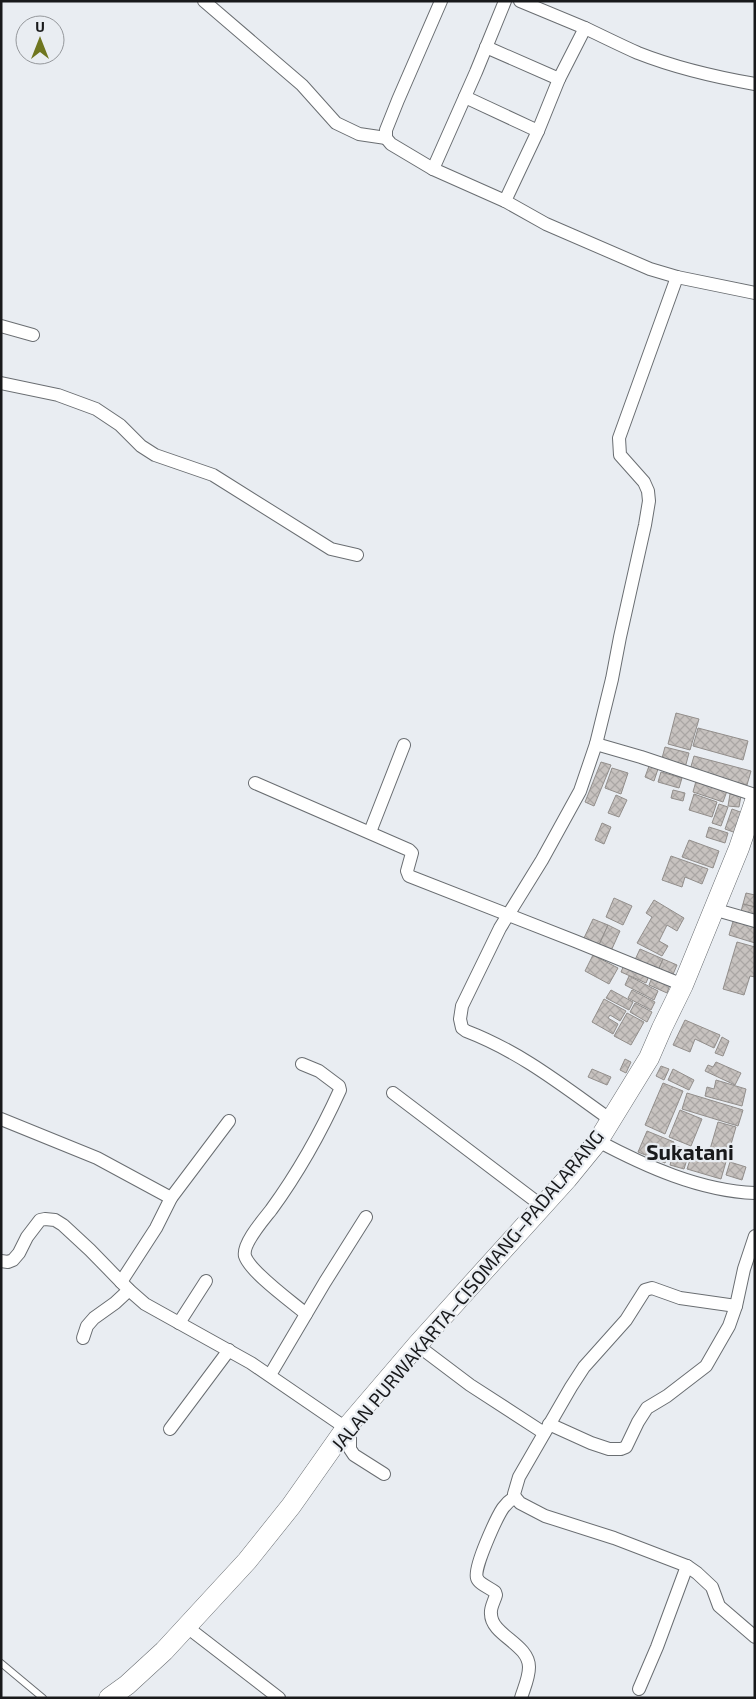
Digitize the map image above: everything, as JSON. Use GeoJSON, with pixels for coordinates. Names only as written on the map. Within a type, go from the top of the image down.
{"type":"FeatureCollection","features":[{"type":"Feature","properties":{"kind":"highway","name":"JALAN PURWAKARTA–CISOMANG–PADALARANG"},"geometry":{"type":"LineString","coordinates":[[110,1698],[144,1670],[248,1561],[291,1506],[346,1428],[417,1345],[567,1179],[598,1141],[649,1058],[683,985],[739,848],[755,801]]}},
{"type":"Feature","properties":{"kind":"street"},"geometry":{"type":"LineString","coordinates":[[204,1],[311,94],[336,123],[359,134],[386,138]]}},
{"type":"Feature","properties":{"kind":"street"},"geometry":{"type":"LineString","coordinates":[[442,1],[386,130],[386,138],[391,144],[433,169],[505,200],[546,224],[650,269],[677,277],[755,293]]}},
{"type":"Feature","properties":{"kind":"street"},"geometry":{"type":"LineString","coordinates":[[433,169],[505,1]]}},
{"type":"Feature","properties":{"kind":"street"},"geometry":{"type":"LineString","coordinates":[[520,1],[638,52],[671,64],[712,76],[755,84]]}},
{"type":"Feature","properties":{"kind":"street"},"geometry":{"type":"LineString","coordinates":[[505,200],[538,131],[559,80],[585,28]]}},
{"type":"Feature","properties":{"kind":"street"},"geometry":{"type":"LineString","coordinates":[[486,47],[559,80]]}},
{"type":"Feature","properties":{"kind":"street"},"geometry":{"type":"LineString","coordinates":[[465,97],[538,131]]}},
{"type":"Feature","properties":{"kind":"street"},"geometry":{"type":"LineString","coordinates":[[610,1120],[515,1054],[462,1028],[460,1019],[462,1006],[508,914],[542,860],[580,791],[596,744],[646,525],[649,501],[648,491],[644,482],[620,455],[619,438],[677,277]]}},
{"type":"Feature","properties":{"kind":"street"},"geometry":{"type":"LineString","coordinates":[[1,326],[33,335]]}},
{"type":"Feature","properties":{"kind":"street"},"geometry":{"type":"LineString","coordinates":[[1,383],[58,396],[96,409],[120,425],[147,451],[154,455],[213,476],[331,549],[357,555]]}},
{"type":"Feature","properties":{"kind":"street"},"geometry":{"type":"LineString","coordinates":[[596,744],[755,795]]}},
{"type":"Feature","properties":{"kind":"street"},"geometry":{"type":"LineString","coordinates":[[370,832],[404,745]]}},
{"type":"Feature","properties":{"kind":"street"},"geometry":{"type":"LineString","coordinates":[[255,783],[410,851],[412,853],[407,871],[409,876],[683,985]]}},
{"type":"Feature","properties":{"kind":"street"},"geometry":{"type":"LineString","coordinates":[[713,909],[755,921]]}},
{"type":"Feature","properties":{"kind":"street"},"geometry":{"type":"LineString","coordinates":[[302,1064],[319,1071],[339,1086],[340,1090],[285,1190],[255,1231],[245,1251],[248,1262],[306,1314]]}},
{"type":"Feature","properties":{"kind":"street"},"geometry":{"type":"LineString","coordinates":[[393,1093],[542,1206]]}},
{"type":"Feature","properties":{"kind":"street"},"geometry":{"type":"LineString","coordinates":[[1,1119],[97,1158],[171,1198]]}},
{"type":"Feature","properties":{"kind":"street"},"geometry":{"type":"LineString","coordinates":[[83,1338],[87,1326],[94,1318],[114,1303],[125,1286],[171,1198],[229,1121]]}},
{"type":"Feature","properties":{"kind":"street"},"geometry":{"type":"LineString","coordinates":[[598,1141],[626,1156],[697,1183],[736,1192],[755,1192]]}},
{"type":"Feature","properties":{"kind":"street"},"geometry":{"type":"LineString","coordinates":[[270,1375],[366,1217]]}},
{"type":"Feature","properties":{"kind":"street"},"geometry":{"type":"LineString","coordinates":[[1,1261],[8,1262],[13,1260],[40,1220],[51,1219],[63,1225],[145,1304],[270,1375],[346,1428],[350,1433],[350,1449],[354,1454],[384,1474]]}},
{"type":"Feature","properties":{"kind":"street"},"geometry":{"type":"LineString","coordinates":[[417,1345],[470,1385],[546,1428],[609,1449],[621,1449],[626,1447],[647,1408],[667,1396],[706,1366],[729,1326],[755,1236]]}},
{"type":"Feature","properties":{"kind":"street"},"geometry":{"type":"LineString","coordinates":[[179,1323],[206,1281]]}},
{"type":"Feature","properties":{"kind":"street"},"geometry":{"type":"LineString","coordinates":[[736,1306],[680,1298],[652,1288],[646,1290],[626,1320],[584,1367],[546,1428],[514,1489],[515,1497],[527,1508],[545,1516],[648,1550],[687,1566],[712,1588],[719,1606],[755,1637]]}},
{"type":"Feature","properties":{"kind":"street"},"geometry":{"type":"LineString","coordinates":[[170,1429],[229,1350]]}},
{"type":"Feature","properties":{"kind":"street"},"geometry":{"type":"LineString","coordinates":[[515,1497],[505,1506],[497,1519],[483,1551],[476,1574],[479,1580],[495,1592],[496,1595],[490,1616],[495,1626],[514,1642],[527,1658],[529,1665],[528,1678],[521,1698]]}},
{"type":"Feature","properties":{"kind":"street"},"geometry":{"type":"LineString","coordinates":[[639,1689],[663,1632],[687,1566]]}},
{"type":"Feature","properties":{"kind":"street"},"geometry":{"type":"LineString","coordinates":[[187,1627],[279,1698]]}},
{"type":"Feature","properties":{"kind":"lane"},"geometry":{"type":"LineString","coordinates":[[1,1664],[43,1698]]}},
{"type":"Feature","properties":{"kind":"building"},"geometry":{"type":"Polygon","coordinates":[[[676,713],[699,719],[690,750],[668,744],[676,713]]]}},
{"type":"Feature","properties":{"kind":"building"},"geometry":{"type":"Polygon","coordinates":[[[698,728],[748,741],[743,760],[693,746],[698,728]]]}},
{"type":"Feature","properties":{"kind":"building"},"geometry":{"type":"Polygon","coordinates":[[[665,747],[689,753],[685,768],[661,762],[665,747]]]}},
{"type":"Feature","properties":{"kind":"building"},"geometry":{"type":"Polygon","coordinates":[[[694,756],[751,771],[747,785],[690,770],[694,756]]]}},
{"type":"Feature","properties":{"kind":"building"},"geometry":{"type":"Polygon","coordinates":[[[601,762],[611,765],[594,806],[585,802],[601,762]]]}},
{"type":"Feature","properties":{"kind":"building"},"geometry":{"type":"Polygon","coordinates":[[[649,766],[658,769],[654,781],[645,777],[649,766]]]}},
{"type":"Feature","properties":{"kind":"building"},"geometry":{"type":"Polygon","coordinates":[[[612,768],[628,773],[621,794],[605,788],[612,768]]]}},
{"type":"Feature","properties":{"kind":"building"},"geometry":{"type":"Polygon","coordinates":[[[661,772],[682,778],[679,788],[658,782],[661,772]]]}},
{"type":"Feature","properties":{"kind":"building"},"geometry":{"type":"Polygon","coordinates":[[[696,781],[727,791],[723,802],[693,792],[696,781]]]}},
{"type":"Feature","properties":{"kind":"building"},"geometry":{"type":"Polygon","coordinates":[[[673,790],[685,793],[683,801],[671,798],[673,790]]]}},
{"type":"Feature","properties":{"kind":"building"},"geometry":{"type":"Polygon","coordinates":[[[694,794],[717,802],[712,817],[689,810],[694,794]]]}},
{"type":"Feature","properties":{"kind":"building"},"geometry":{"type":"Polygon","coordinates":[[[730,794],[741,796],[739,807],[728,806],[730,794]]]}},
{"type":"Feature","properties":{"kind":"building"},"geometry":{"type":"Polygon","coordinates":[[[616,795],[627,800],[619,817],[608,813],[616,795]]]}},
{"type":"Feature","properties":{"kind":"building"},"geometry":{"type":"Polygon","coordinates":[[[719,804],[728,807],[721,826],[712,823],[719,804]]]}},
{"type":"Feature","properties":{"kind":"building"},"geometry":{"type":"Polygon","coordinates":[[[732,809],[743,813],[736,833],[725,829],[732,809]]]}},
{"type":"Feature","properties":{"kind":"building"},"geometry":{"type":"Polygon","coordinates":[[[602,823],[611,827],[604,844],[595,840],[602,823]]]}},
{"type":"Feature","properties":{"kind":"building"},"geometry":{"type":"Polygon","coordinates":[[[709,827],[728,833],[725,843],[706,837],[709,827]]]}},
{"type":"Feature","properties":{"kind":"building"},"geometry":{"type":"Polygon","coordinates":[[[689,840],[719,851],[713,868],[682,857],[689,840]]]}},
{"type":"Feature","properties":{"kind":"building"},"geometry":{"type":"Polygon","coordinates":[[[671,856],[708,869],[702,884],[685,877],[682,887],[662,880],[671,856]]]}},
{"type":"Feature","properties":{"kind":"building"},"geometry":{"type":"Polygon","coordinates":[[[746,893],[755,895],[755,907],[743,904],[746,893]]]}},
{"type":"Feature","properties":{"kind":"building"},"geometry":{"type":"Polygon","coordinates":[[[614,898],[632,906],[623,925],[606,917],[614,898]]]}},
{"type":"Feature","properties":{"kind":"building"},"geometry":{"type":"Polygon","coordinates":[[[654,900],[684,918],[677,931],[667,925],[659,941],[668,946],[662,956],[637,943],[652,917],[646,913],[654,900]]]}},
{"type":"Feature","properties":{"kind":"building"},"geometry":{"type":"Polygon","coordinates":[[[743,904],[755,907],[755,919],[740,915],[743,904]]]}},
{"type":"Feature","properties":{"kind":"building"},"geometry":{"type":"Polygon","coordinates":[[[734,918],[755,925],[755,943],[729,935],[734,918]]]}},
{"type":"Feature","properties":{"kind":"building"},"geometry":{"type":"Polygon","coordinates":[[[593,919],[608,925],[599,945],[584,938],[593,919]]]}},
{"type":"Feature","properties":{"kind":"building"},"geometry":{"type":"Polygon","coordinates":[[[608,925],[620,931],[611,951],[599,945],[608,925]]]}},
{"type":"Feature","properties":{"kind":"building"},"geometry":{"type":"Polygon","coordinates":[[[737,942],[755,947],[755,977],[750,976],[744,995],[723,989],[737,942]]]}},
{"type":"Feature","properties":{"kind":"building"},"geometry":{"type":"Polygon","coordinates":[[[640,949],[663,959],[657,973],[634,962],[640,949]]]}},
{"type":"Feature","properties":{"kind":"building"},"geometry":{"type":"Polygon","coordinates":[[[593,955],[618,968],[609,984],[585,971],[593,955]]]}},
{"type":"Feature","properties":{"kind":"building"},"geometry":{"type":"Polygon","coordinates":[[[663,959],[677,965],[671,979],[657,973],[663,959]]]}},
{"type":"Feature","properties":{"kind":"building"},"geometry":{"type":"Polygon","coordinates":[[[624,965],[649,976],[646,983],[621,972],[624,965]]]}},
{"type":"Feature","properties":{"kind":"building"},"geometry":{"type":"Polygon","coordinates":[[[653,975],[671,982],[667,993],[649,985],[653,975]]]}},
{"type":"Feature","properties":{"kind":"building"},"geometry":{"type":"Polygon","coordinates":[[[629,976],[658,991],[654,1000],[625,985],[629,976]]]}},
{"type":"Feature","properties":{"kind":"building"},"geometry":{"type":"Polygon","coordinates":[[[611,990],[633,1002],[629,1010],[606,998],[611,990]]]}},
{"type":"Feature","properties":{"kind":"building"},"geometry":{"type":"Polygon","coordinates":[[[632,990],[655,1002],[651,1010],[628,998],[632,990]]]}},
{"type":"Feature","properties":{"kind":"building"},"geometry":{"type":"Polygon","coordinates":[[[604,999],[626,1011],[620,1021],[610,1015],[608,1018],[618,1024],[613,1034],[592,1022],[604,999]]]}},
{"type":"Feature","properties":{"kind":"building"},"geometry":{"type":"Polygon","coordinates":[[[635,1003],[652,1012],[647,1022],[630,1012],[635,1003]]]}},
{"type":"Feature","properties":{"kind":"building"},"geometry":{"type":"Polygon","coordinates":[[[627,1013],[644,1022],[631,1045],[614,1036],[627,1013]]]}},
{"type":"Feature","properties":{"kind":"building"},"geometry":{"type":"Polygon","coordinates":[[[685,1020],[720,1035],[714,1048],[695,1039],[690,1052],[673,1045],[685,1020]]]}},
{"type":"Feature","properties":{"kind":"building"},"geometry":{"type":"Polygon","coordinates":[[[722,1037],[729,1041],[723,1056],[715,1053],[722,1037]]]}},
{"type":"Feature","properties":{"kind":"building"},"geometry":{"type":"Polygon","coordinates":[[[625,1059],[631,1062],[626,1073],[620,1070],[625,1059]]]}},
{"type":"Feature","properties":{"kind":"building"},"geometry":{"type":"Polygon","coordinates":[[[716,1062],[741,1073],[735,1085],[705,1071],[708,1065],[713,1067],[716,1062]]]}},
{"type":"Feature","properties":{"kind":"building"},"geometry":{"type":"Polygon","coordinates":[[[661,1066],[669,1069],[664,1080],[656,1076],[661,1066]]]}},
{"type":"Feature","properties":{"kind":"building"},"geometry":{"type":"Polygon","coordinates":[[[592,1069],[611,1077],[607,1085],[588,1077],[592,1069]]]}},
{"type":"Feature","properties":{"kind":"building"},"geometry":{"type":"Polygon","coordinates":[[[673,1069],[694,1080],[689,1090],[668,1080],[673,1069]]]}},
{"type":"Feature","properties":{"kind":"building"},"geometry":{"type":"Polygon","coordinates":[[[716,1080],[746,1089],[742,1106],[705,1096],[707,1087],[714,1089],[716,1080]]]}},
{"type":"Feature","properties":{"kind":"building"},"geometry":{"type":"Polygon","coordinates":[[[663,1083],[683,1091],[665,1134],[645,1125],[663,1083]]]}},
{"type":"Feature","properties":{"kind":"building"},"geometry":{"type":"Polygon","coordinates":[[[687,1093],[743,1110],[738,1126],[682,1109],[687,1093]]]}},
{"type":"Feature","properties":{"kind":"building"},"geometry":{"type":"Polygon","coordinates":[[[680,1110],[702,1119],[691,1146],[669,1137],[680,1110]]]}},
{"type":"Feature","properties":{"kind":"building"},"geometry":{"type":"Polygon","coordinates":[[[718,1122],[736,1127],[721,1179],[687,1169],[693,1151],[708,1156],[718,1122]]]}},
{"type":"Feature","properties":{"kind":"building"},"geometry":{"type":"Polygon","coordinates":[[[647,1131],[674,1142],[665,1163],[638,1152],[647,1131]]]}},
{"type":"Feature","properties":{"kind":"building"},"geometry":{"type":"Polygon","coordinates":[[[675,1146],[690,1150],[684,1169],[670,1165],[675,1146]]]}},
{"type":"Feature","properties":{"kind":"building"},"geometry":{"type":"Polygon","coordinates":[[[730,1162],[746,1167],[742,1180],[726,1175],[730,1162]]]}},
{"type":"Feature","properties":{"kind":"district","name":"Sukatani"},"geometry":{"type":"Point","coordinates":[690,1151]}}]}
